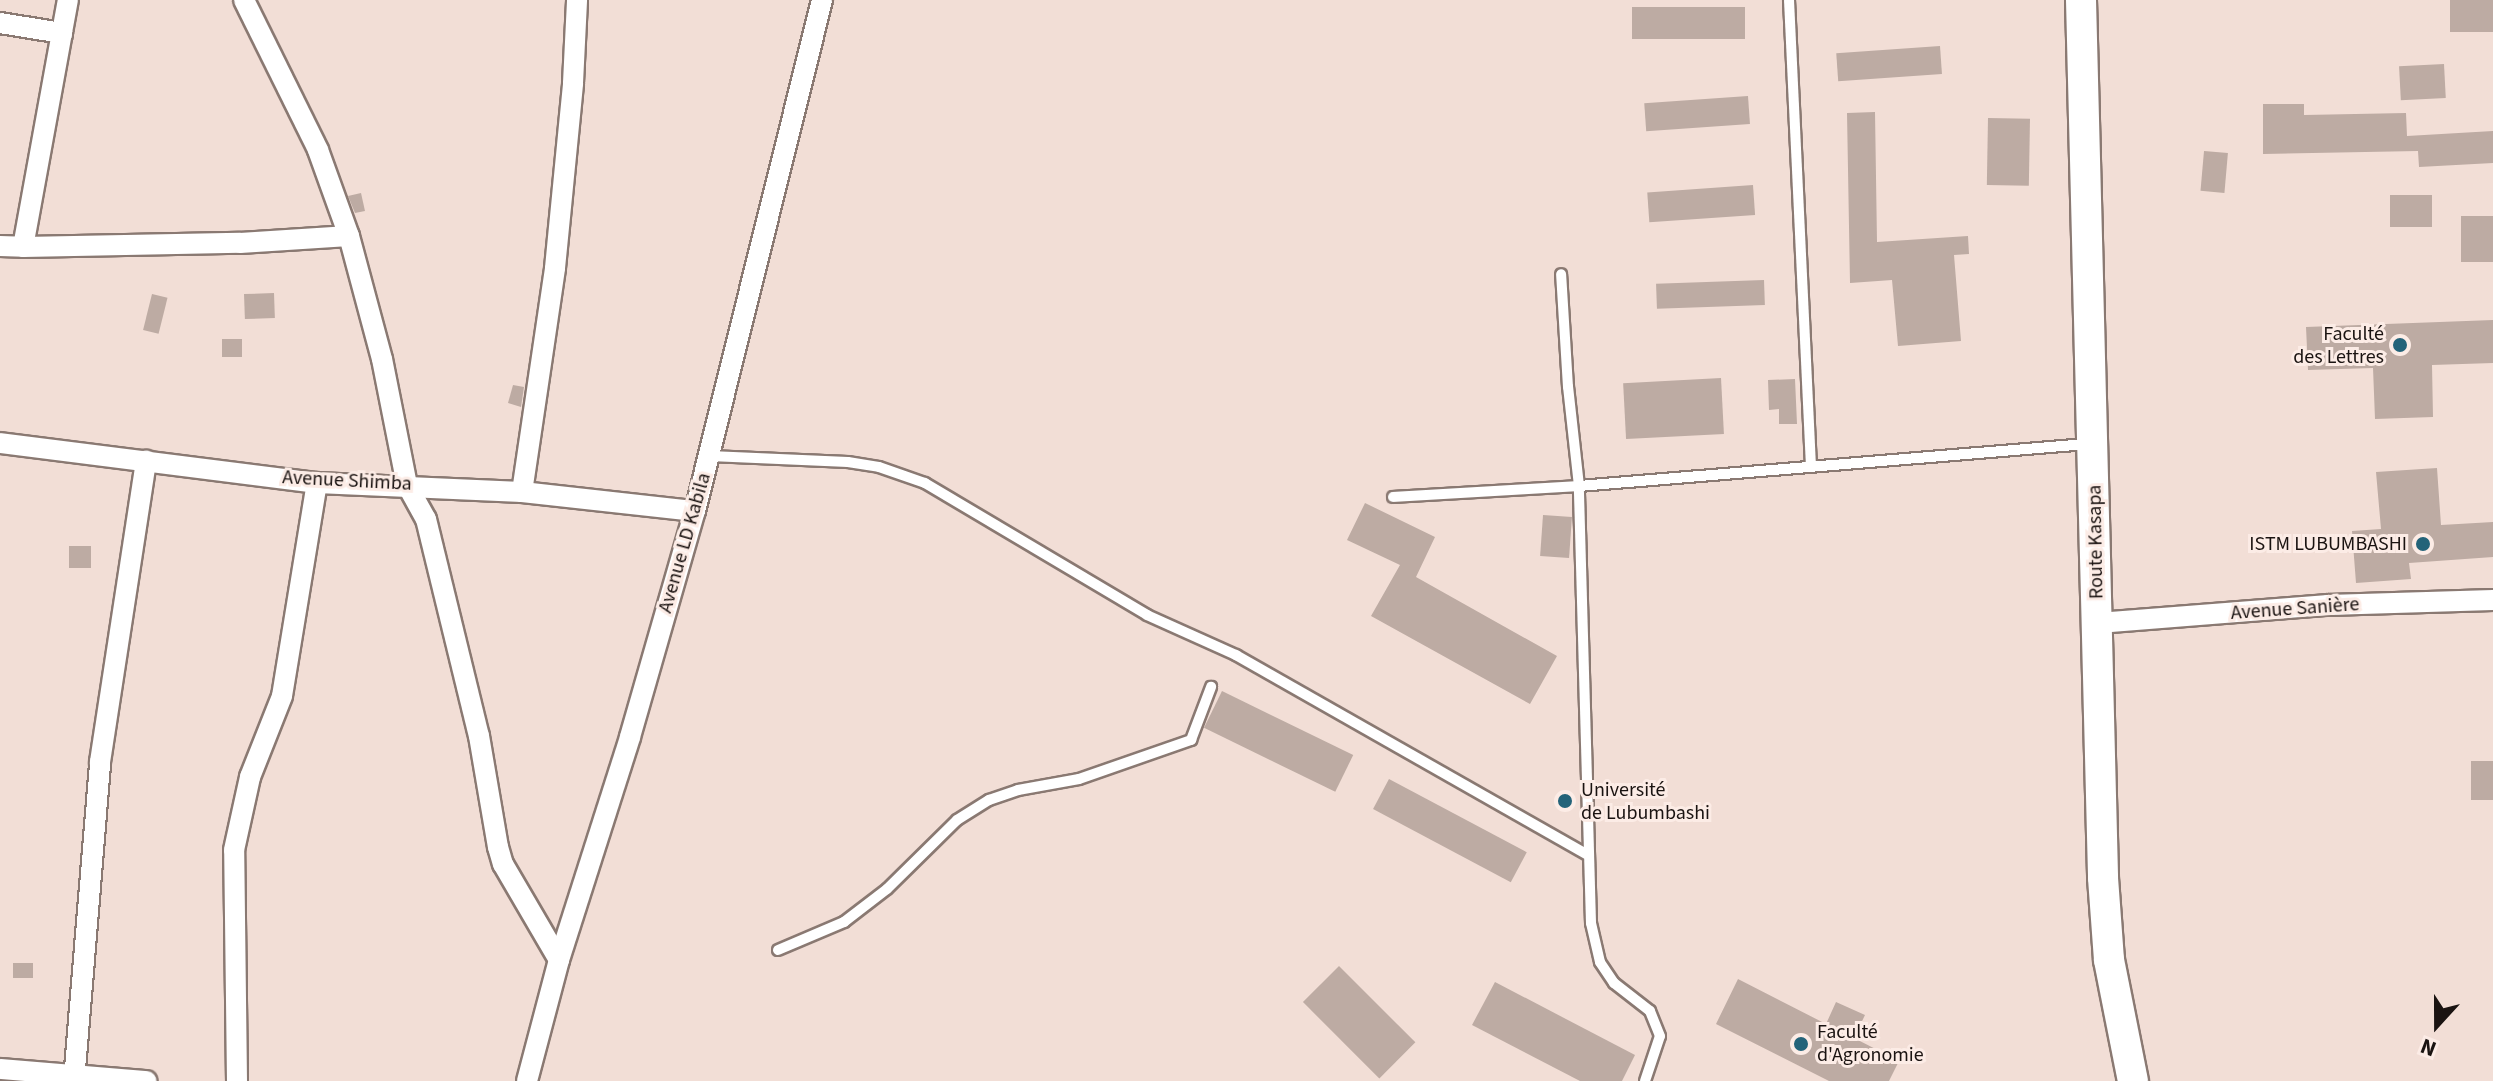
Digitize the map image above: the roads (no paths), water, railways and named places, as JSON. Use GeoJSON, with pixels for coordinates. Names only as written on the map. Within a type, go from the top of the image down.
{"type":"FeatureCollection","features":[{"type":"Feature","properties":{"kind":"main road","name":"Route Kasapa"},"geometry":{"type":"LineString","coordinates":[[2081,0],[2103,878],[2109,960],[2133,1081]]}},
{"type":"Feature","properties":{"kind":"street"},"geometry":{"type":"LineString","coordinates":[[23,247],[68,0]]}},
{"type":"Feature","properties":{"kind":"street"},"geometry":{"type":"LineString","coordinates":[[244,0],[318,150],[349,236],[382,359],[407,485],[426,519],[479,736],[498,847],[503,864],[559,960]]}},
{"type":"Feature","properties":{"kind":"street"},"geometry":{"type":"LineString","coordinates":[[522,492],[555,268],[573,83],[577,0]]}},
{"type":"Feature","properties":{"kind":"street","name":"Avenue LD Kabila"},"geometry":{"type":"LineString","coordinates":[[527,1081],[559,960],[630,737],[695,511],[822,0]]}},
{"type":"Feature","properties":{"kind":"street"},"geometry":{"type":"LineString","coordinates":[[0,23],[62,33]]}},
{"type":"Feature","properties":{"kind":"street"},"geometry":{"type":"LineString","coordinates":[[0,246],[240,243],[349,236]]}},
{"type":"Feature","properties":{"kind":"street","name":"Avenue Shimba"},"geometry":{"type":"LineString","coordinates":[[0,443],[317,483],[522,492],[695,511]]}},
{"type":"Feature","properties":{"kind":"street"},"geometry":{"type":"LineString","coordinates":[[74,1077],[100,762],[146,460]]}},
{"type":"Feature","properties":{"kind":"street"},"geometry":{"type":"LineString","coordinates":[[237,1081],[234,850],[250,777],[282,696],[317,483]]}},
{"type":"Feature","properties":{"kind":"street","name":"Avenue Sanière"},"geometry":{"type":"LineString","coordinates":[[2098,623],[2328,605],[2493,600]]}},
{"type":"Feature","properties":{"kind":"street"},"geometry":{"type":"LineString","coordinates":[[0,1069],[147,1081]]}},
{"type":"Feature","properties":{"kind":"lane"},"geometry":{"type":"LineString","coordinates":[[1789,0],[1811,466]]}},
{"type":"Feature","properties":{"kind":"lane"},"geometry":{"type":"LineString","coordinates":[[1561,274],[1568,387],[1579,486],[1591,923],[1600,962],[1614,983],[1650,1011],[1660,1036],[1645,1081]]}},
{"type":"Feature","properties":{"kind":"lane"},"geometry":{"type":"LineString","coordinates":[[1393,497],[1579,486],[2093,444]]}},
{"type":"Feature","properties":{"kind":"lane"},"geometry":{"type":"LineString","coordinates":[[710,456],[848,462],[879,467],[925,483],[1147,615],[1236,655],[1587,854]]}},
{"type":"Feature","properties":{"kind":"lane"},"geometry":{"type":"LineString","coordinates":[[778,950],[844,922],[887,889],[957,820],[989,800],[1018,790],[1079,779],[1191,740],[1211,687]]}},
{"type":"Feature","properties":{"kind":"place","name":"Faculté des Lettres"},"geometry":{"type":"Point","coordinates":[2400,345]}},
{"type":"Feature","properties":{"kind":"place","name":"ISTM LUBUMBASHI"},"geometry":{"type":"Point","coordinates":[2423,544]}},
{"type":"Feature","properties":{"kind":"place","name":"Université de Lubumbashi"},"geometry":{"type":"Point","coordinates":[1565,801]}},
{"type":"Feature","properties":{"kind":"place","name":"Faculté d'Agronomie"},"geometry":{"type":"Point","coordinates":[1801,1044]}}]}
